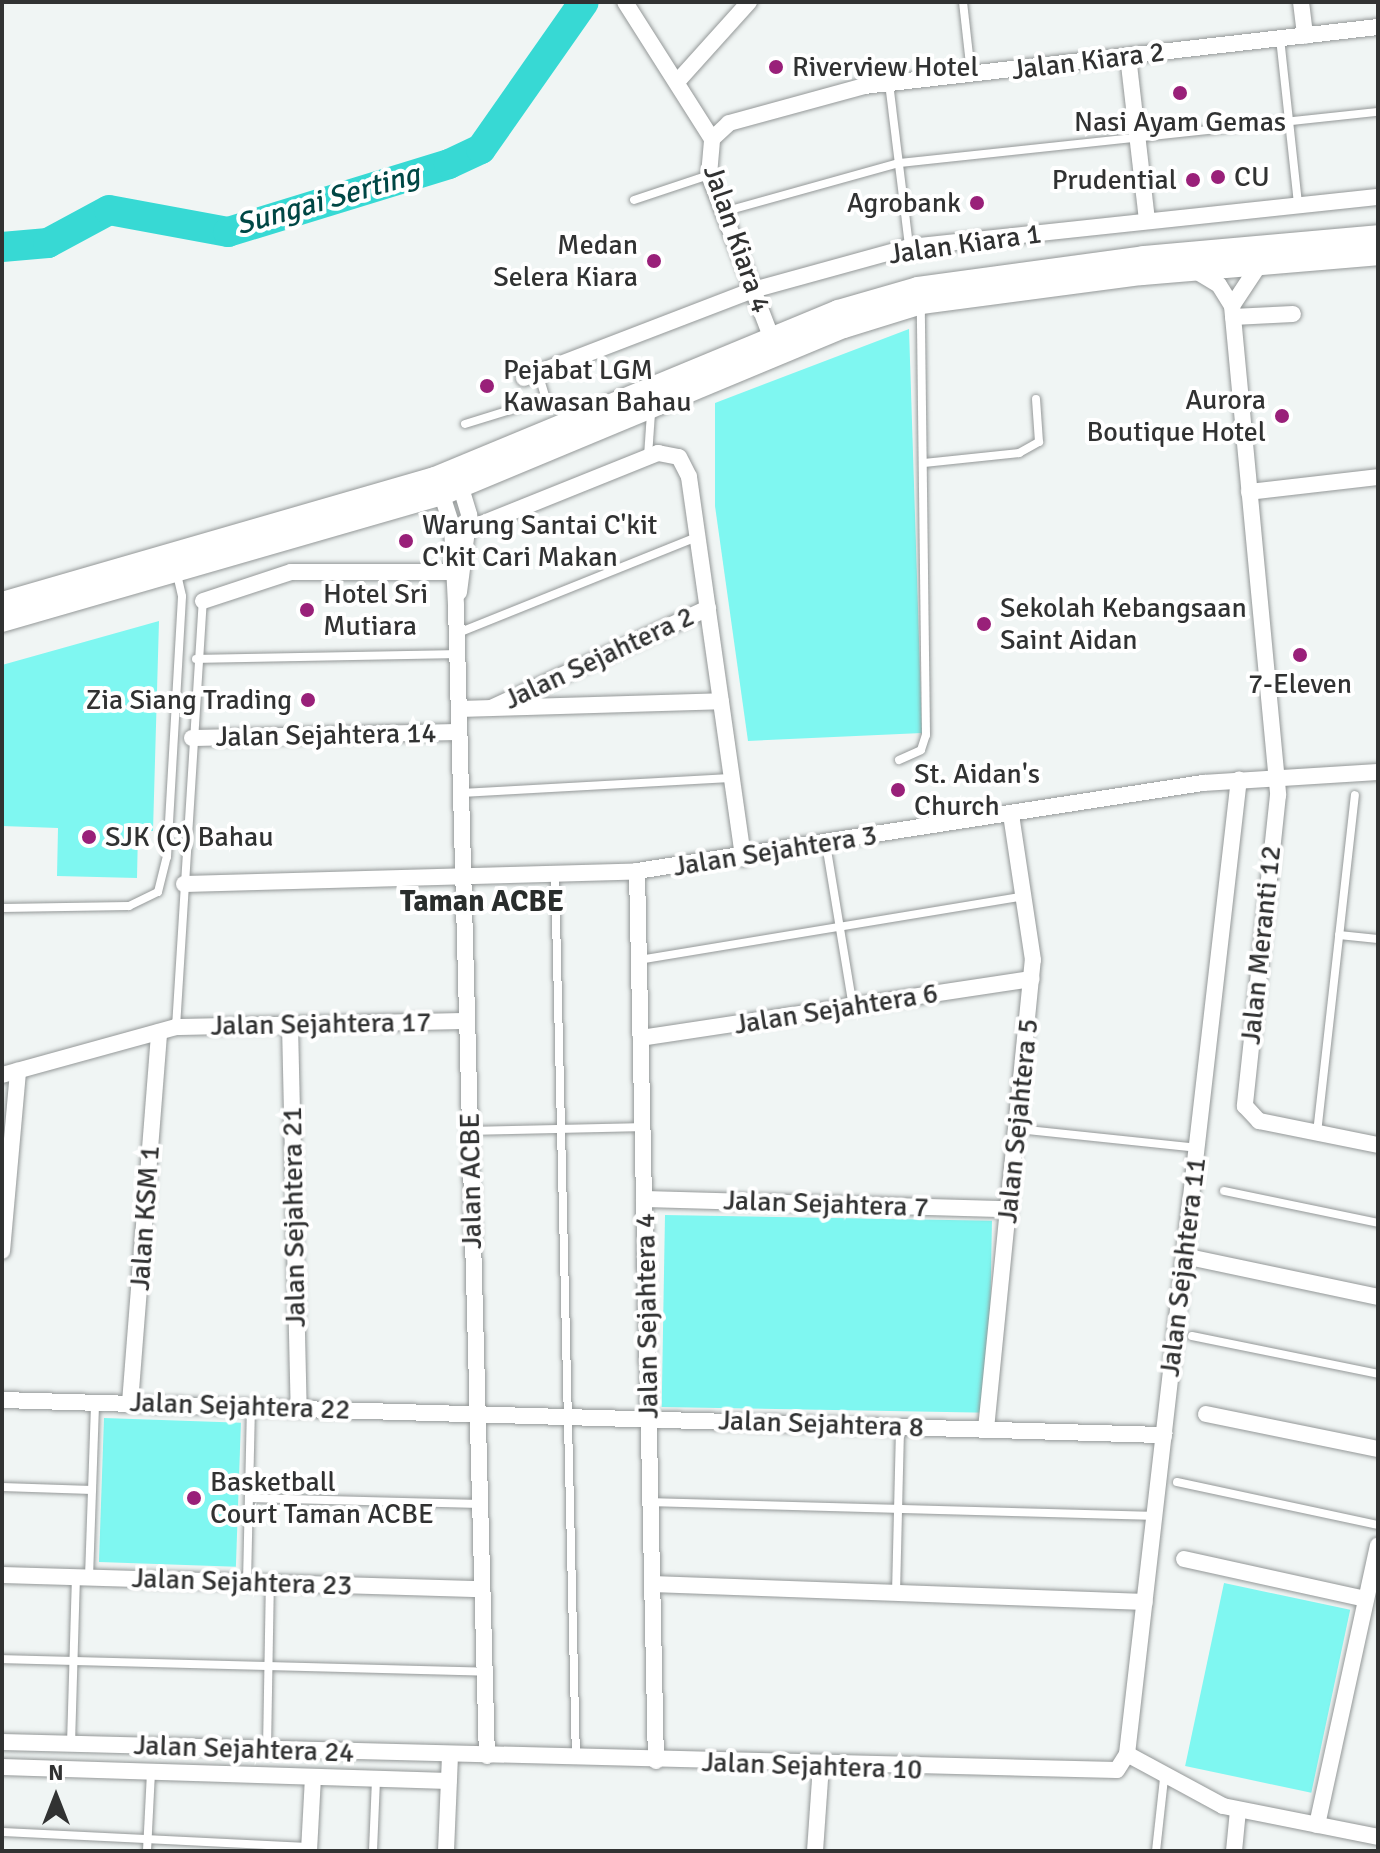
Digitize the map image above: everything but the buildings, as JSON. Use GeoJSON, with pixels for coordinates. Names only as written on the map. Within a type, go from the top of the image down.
{"type":"FeatureCollection","features":[{"type":"Feature","properties":{"kind":"main road"},"geometry":{"type":"LineString","coordinates":[[448,482],[774,346],[920,296],[1144,257],[1378,236]]}},
{"type":"Feature","properties":{"kind":"main road"},"geometry":{"type":"LineString","coordinates":[[920,296],[1378,254]]}},
{"type":"Feature","properties":{"kind":"main road"},"geometry":{"type":"LineString","coordinates":[[2,621],[448,482],[655,405],[774,346]]}},
{"type":"Feature","properties":{"kind":"main road"},"geometry":{"type":"LineString","coordinates":[[2,603],[175,567]]}},
{"type":"Feature","properties":{"kind":"street"},"geometry":{"type":"LineString","coordinates":[[625,2],[712,139]]}},
{"type":"Feature","properties":{"kind":"street"},"geometry":{"type":"LineString","coordinates":[[677,82],[749,2]]}},
{"type":"Feature","properties":{"kind":"street"},"geometry":{"type":"LineString","coordinates":[[1301,2],[1305,36]]}},
{"type":"Feature","properties":{"kind":"street","name":"Jalan Kiara 2"},"geometry":{"type":"LineString","coordinates":[[712,139],[729,123],[889,83],[1378,27]]}},
{"type":"Feature","properties":{"kind":"street"},"geometry":{"type":"LineString","coordinates":[[1128,56],[1147,221]]}},
{"type":"Feature","properties":{"kind":"street","name":"Jalan Kiara 4"},"geometry":{"type":"LineString","coordinates":[[712,139],[709,175],[774,346]]}},
{"type":"Feature","properties":{"kind":"street","name":"Jalan Kiara 1"},"geometry":{"type":"LineString","coordinates":[[531,375],[753,290],[909,247],[1378,197]]}},
{"type":"Feature","properties":{"kind":"street"},"geometry":{"type":"LineString","coordinates":[[1233,312],[1259,265]]}},
{"type":"Feature","properties":{"kind":"street"},"geometry":{"type":"LineString","coordinates":[[1194,270],[1219,285],[1233,312]]}},
{"type":"Feature","properties":{"kind":"street"},"geometry":{"type":"LineString","coordinates":[[1233,312],[1293,314]]}},
{"type":"Feature","properties":{"kind":"street","name":"Jalan Meranti 12"},"geometry":{"type":"LineString","coordinates":[[1233,312],[1275,777],[1248,1113],[1317,1133]]}},
{"type":"Feature","properties":{"kind":"street"},"geometry":{"type":"LineString","coordinates":[[469,529],[648,456],[675,454],[689,477],[743,858]]}},
{"type":"Feature","properties":{"kind":"street"},"geometry":{"type":"LineString","coordinates":[[1249,492],[1378,477]]}},
{"type":"Feature","properties":{"kind":"street","name":"Jalan ACBE"},"geometry":{"type":"LineString","coordinates":[[448,482],[469,529],[456,606]]}},
{"type":"Feature","properties":{"kind":"street","name":"Jalan ACBE"},"geometry":{"type":"LineString","coordinates":[[448,482],[458,654],[487,1756]]}},
{"type":"Feature","properties":{"kind":"street"},"geometry":{"type":"LineString","coordinates":[[203,601],[291,572],[452,572]]}},
{"type":"Feature","properties":{"kind":"street","name":"Jalan Sejahtera 2"},"geometry":{"type":"LineString","coordinates":[[491,708],[708,608]]}},
{"type":"Feature","properties":{"kind":"street","name":"Jalan Sejahtera 2"},"geometry":{"type":"LineString","coordinates":[[459,709],[721,701]]}},
{"type":"Feature","properties":{"kind":"street","name":"Jalan Sejahtera 14"},"geometry":{"type":"LineString","coordinates":[[192,738],[459,732]]}},
{"type":"Feature","properties":{"kind":"street","name":"Jalan Sejahtera 3"},"geometry":{"type":"LineString","coordinates":[[184,884],[464,879],[637,871],[743,858],[1239,779],[1378,772]]}},
{"type":"Feature","properties":{"kind":"street","name":"Jalan Sejahtera 11"},"geometry":{"type":"LineString","coordinates":[[1127,1754],[1239,779]]}},
{"type":"Feature","properties":{"kind":"street","name":"Jalan Sejahtera 5"},"geometry":{"type":"LineString","coordinates":[[986,1429],[1032,979],[1024,896],[1011,814]]}},
{"type":"Feature","properties":{"kind":"street","name":"Jalan Sejahtera 4"},"geometry":{"type":"LineString","coordinates":[[637,871],[656,1761]]}},
{"type":"Feature","properties":{"kind":"street","name":"Jalan Sejahtera 6"},"geometry":{"type":"LineString","coordinates":[[641,1038],[1032,979]]}},
{"type":"Feature","properties":{"kind":"street","name":"Jalan Sejahtera 17"},"geometry":{"type":"LineString","coordinates":[[10,1073],[167,1030],[467,1021]]}},
{"type":"Feature","properties":{"kind":"street","name":"Jalan Sejahtera 21"},"geometry":{"type":"LineString","coordinates":[[290,1025],[299,1408]]}},
{"type":"Feature","properties":{"kind":"street","name":"Jalan KSM 1"},"geometry":{"type":"LineString","coordinates":[[130,1403],[167,1030]]}},
{"type":"Feature","properties":{"kind":"street"},"geometry":{"type":"LineString","coordinates":[[2,1251],[10,1073]]}},
{"type":"Feature","properties":{"kind":"street"},"geometry":{"type":"LineString","coordinates":[[1317,1133],[1378,1145]]}},
{"type":"Feature","properties":{"kind":"street","name":"Jalan Sejahtera 7"},"geometry":{"type":"LineString","coordinates":[[644,1199],[1009,1209]]}},
{"type":"Feature","properties":{"kind":"street"},"geometry":{"type":"LineString","coordinates":[[1184,1256],[1378,1297]]}},
{"type":"Feature","properties":{"kind":"street","name":"Jalan Sejahtera 22"},"geometry":{"type":"LineString","coordinates":[[2,1400],[477,1413]]}},
{"type":"Feature","properties":{"kind":"street","name":"Jalan Sejahtera 8"},"geometry":{"type":"LineString","coordinates":[[477,1413],[1164,1435]]}},
{"type":"Feature","properties":{"kind":"street"},"geometry":{"type":"LineString","coordinates":[[1206,1414],[1378,1449]]}},
{"type":"Feature","properties":{"kind":"street"},"geometry":{"type":"LineString","coordinates":[[1317,1825],[1378,1551]]}},
{"type":"Feature","properties":{"kind":"street"},"geometry":{"type":"LineString","coordinates":[[1184,1559],[1366,1599]]}},
{"type":"Feature","properties":{"kind":"street","name":"Jalan Sejahtera 23"},"geometry":{"type":"LineString","coordinates":[[2,1575],[482,1589]]}},
{"type":"Feature","properties":{"kind":"street"},"geometry":{"type":"LineString","coordinates":[[653,1584],[1145,1602]]}},
{"type":"Feature","properties":{"kind":"street","name":"Jalan Sejahtera 24"},"geometry":{"type":"LineString","coordinates":[[2,1742],[487,1756]]}},
{"type":"Feature","properties":{"kind":"street"},"geometry":{"type":"LineString","coordinates":[[1127,1754],[1164,1778],[1238,1810],[1378,1837]]}},
{"type":"Feature","properties":{"kind":"street","name":"Jalan Sejahtera 10"},"geometry":{"type":"LineString","coordinates":[[487,1756],[1102,1774],[1117,1770],[1127,1754]]}},
{"type":"Feature","properties":{"kind":"street"},"geometry":{"type":"LineString","coordinates":[[446,1851],[450,1755]]}},
{"type":"Feature","properties":{"kind":"street"},"geometry":{"type":"LineString","coordinates":[[815,1851],[821,1766]]}},
{"type":"Feature","properties":{"kind":"street"},"geometry":{"type":"LineString","coordinates":[[2,1767],[449,1781]]}},
{"type":"Feature","properties":{"kind":"street"},"geometry":{"type":"LineString","coordinates":[[309,1849],[313,1777]]}},
{"type":"Feature","properties":{"kind":"street"},"geometry":{"type":"LineString","coordinates":[[1234,1851],[1238,1810]]}},
{"type":"Feature","properties":{"kind":"lane"},"geometry":{"type":"LineString","coordinates":[[963,2],[971,74]]}},
{"type":"Feature","properties":{"kind":"lane"},"geometry":{"type":"LineString","coordinates":[[1280,38],[1298,205]]}},
{"type":"Feature","properties":{"kind":"lane"},"geometry":{"type":"LineString","coordinates":[[889,83],[909,247]]}},
{"type":"Feature","properties":{"kind":"lane"},"geometry":{"type":"LineString","coordinates":[[723,212],[899,163],[1378,112]]}},
{"type":"Feature","properties":{"kind":"lane"},"geometry":{"type":"LineString","coordinates":[[634,200],[709,175]]}},
{"type":"Feature","properties":{"kind":"lane"},"geometry":{"type":"LineString","coordinates":[[899,760],[921,750],[926,735],[920,296]]}},
{"type":"Feature","properties":{"kind":"lane"},"geometry":{"type":"LineString","coordinates":[[465,424],[546,399],[531,375]]}},
{"type":"Feature","properties":{"kind":"lane"},"geometry":{"type":"LineString","coordinates":[[924,463],[1019,453],[1039,442],[1036,399]]}},
{"type":"Feature","properties":{"kind":"lane"},"geometry":{"type":"LineString","coordinates":[[648,456],[655,405]]}},
{"type":"Feature","properties":{"kind":"lane"},"geometry":{"type":"LineString","coordinates":[[457,634],[698,537]]}},
{"type":"Feature","properties":{"kind":"lane"},"geometry":{"type":"LineString","coordinates":[[2,908],[129,906],[158,892],[167,857],[175,567]]}},
{"type":"Feature","properties":{"kind":"lane"},"geometry":{"type":"LineString","coordinates":[[167,1030],[184,884],[196,659],[203,601]]}},
{"type":"Feature","properties":{"kind":"lane"},"geometry":{"type":"LineString","coordinates":[[196,659],[458,654]]}},
{"type":"Feature","properties":{"kind":"lane"},"geometry":{"type":"LineString","coordinates":[[461,793],[731,778]]}},
{"type":"Feature","properties":{"kind":"lane"},"geometry":{"type":"LineString","coordinates":[[1317,1133],[1355,795]]}},
{"type":"Feature","properties":{"kind":"lane"},"geometry":{"type":"LineString","coordinates":[[826,844],[853,1007]]}},
{"type":"Feature","properties":{"kind":"lane"},"geometry":{"type":"LineString","coordinates":[[555,875],[576,1759]]}},
{"type":"Feature","properties":{"kind":"lane"},"geometry":{"type":"LineString","coordinates":[[639,960],[1024,896]]}},
{"type":"Feature","properties":{"kind":"lane"},"geometry":{"type":"LineString","coordinates":[[1339,935],[1378,939]]}},
{"type":"Feature","properties":{"kind":"lane"},"geometry":{"type":"LineString","coordinates":[[470,1131],[643,1127]]}},
{"type":"Feature","properties":{"kind":"lane"},"geometry":{"type":"LineString","coordinates":[[1017,1129],[1197,1148]]}},
{"type":"Feature","properties":{"kind":"lane"},"geometry":{"type":"LineString","coordinates":[[1224,1191],[1378,1223]]}},
{"type":"Feature","properties":{"kind":"lane"},"geometry":{"type":"LineString","coordinates":[[1192,1336],[1378,1374]]}},
{"type":"Feature","properties":{"kind":"lane"},"geometry":{"type":"LineString","coordinates":[[71,1744],[73,1661],[92,1490],[95,1402]]}},
{"type":"Feature","properties":{"kind":"lane"},"geometry":{"type":"LineString","coordinates":[[247,1582],[251,1407]]}},
{"type":"Feature","properties":{"kind":"lane"},"geometry":{"type":"LineString","coordinates":[[896,1593],[901,1426]]}},
{"type":"Feature","properties":{"kind":"lane"},"geometry":{"type":"LineString","coordinates":[[1177,1482],[1378,1525]]}},
{"type":"Feature","properties":{"kind":"lane"},"geometry":{"type":"LineString","coordinates":[[2,1487],[92,1490]]}},
{"type":"Feature","properties":{"kind":"lane"},"geometry":{"type":"LineString","coordinates":[[249,1498],[480,1504]]}},
{"type":"Feature","properties":{"kind":"lane"},"geometry":{"type":"LineString","coordinates":[[651,1502],[1154,1516]]}},
{"type":"Feature","properties":{"kind":"lane"},"geometry":{"type":"LineString","coordinates":[[267,1749],[270,1582]]}},
{"type":"Feature","properties":{"kind":"lane"},"geometry":{"type":"LineString","coordinates":[[2,1659],[484,1672]]}},
{"type":"Feature","properties":{"kind":"lane"},"geometry":{"type":"LineString","coordinates":[[147,1851],[151,1773]]}},
{"type":"Feature","properties":{"kind":"lane"},"geometry":{"type":"LineString","coordinates":[[1156,1851],[1164,1778]]}},
{"type":"Feature","properties":{"kind":"lane"},"geometry":{"type":"LineString","coordinates":[[373,1851],[376,1779]]}},
{"type":"Feature","properties":{"kind":"lane"},"geometry":{"type":"LineString","coordinates":[[2,1832],[309,1849]]}},
{"type":"Feature","properties":{"kind":"shaded area"},"geometry":{"type":"Polygon","coordinates":[[[909,329],[922,733],[748,741],[715,506],[715,403],[909,329]]]}},
{"type":"Feature","properties":{"kind":"shaded area"},"geometry":{"type":"Polygon","coordinates":[[[159,621],[153,831],[138,831],[137,878],[57,876],[58,828],[2,826],[2,665],[159,621]]]}},
{"type":"Feature","properties":{"kind":"shaded area"},"geometry":{"type":"Polygon","coordinates":[[[665,1215],[992,1221],[989,1413],[662,1407],[665,1215]]]}},
{"type":"Feature","properties":{"kind":"shaded area"},"geometry":{"type":"Polygon","coordinates":[[[104,1418],[241,1423],[236,1567],[99,1562],[104,1418]]]}},
{"type":"Feature","properties":{"kind":"shaded area"},"geometry":{"type":"Polygon","coordinates":[[[1224,1583],[1350,1610],[1311,1793],[1185,1766],[1224,1583]]]}},
{"type":"Feature","properties":{"kind":"waterway","name":"Sungai Serting"},"geometry":{"type":"LineString","coordinates":[[2,247],[48,243],[109,210],[228,232],[449,164],[481,149],[584,2]]}},
{"type":"Feature","properties":{"kind":"place","name":"Riverview Hotel"},"geometry":{"type":"Point","coordinates":[776,67]}},
{"type":"Feature","properties":{"kind":"place","name":"Nasi Ayam Gemas"},"geometry":{"type":"Point","coordinates":[1180,93]}},
{"type":"Feature","properties":{"kind":"place","name":"CU"},"geometry":{"type":"Point","coordinates":[1218,177]}},
{"type":"Feature","properties":{"kind":"place","name":"Prudential"},"geometry":{"type":"Point","coordinates":[1193,180]}},
{"type":"Feature","properties":{"kind":"place","name":"Agrobank"},"geometry":{"type":"Point","coordinates":[977,203]}},
{"type":"Feature","properties":{"kind":"place","name":"Medan Selera Kiara"},"geometry":{"type":"Point","coordinates":[654,261]}},
{"type":"Feature","properties":{"kind":"place","name":"Pejabat LGM Kawasan Bahau"},"geometry":{"type":"Point","coordinates":[487,386]}},
{"type":"Feature","properties":{"kind":"place","name":"Aurora Boutique Hotel"},"geometry":{"type":"Point","coordinates":[1282,416]}},
{"type":"Feature","properties":{"kind":"place","name":"Warung Santai C'kit C'kit Cari Makan"},"geometry":{"type":"Point","coordinates":[406,541]}},
{"type":"Feature","properties":{"kind":"place","name":"Hotel Sri Mutiara"},"geometry":{"type":"Point","coordinates":[307,610]}},
{"type":"Feature","properties":{"kind":"place","name":"Sekolah Kebangsaan Saint Aidan"},"geometry":{"type":"Point","coordinates":[984,624]}},
{"type":"Feature","properties":{"kind":"place","name":"7-Eleven"},"geometry":{"type":"Point","coordinates":[1300,655]}},
{"type":"Feature","properties":{"kind":"place","name":"Zia Siang Trading"},"geometry":{"type":"Point","coordinates":[308,700]}},
{"type":"Feature","properties":{"kind":"place","name":"St. Aidan's Church"},"geometry":{"type":"Point","coordinates":[898,790]}},
{"type":"Feature","properties":{"kind":"place","name":"SJK (C) Bahau"},"geometry":{"type":"Point","coordinates":[89,837]}},
{"type":"Feature","properties":{"kind":"place","name":"Basketball Court Taman ACBE"},"geometry":{"type":"Point","coordinates":[194,1498]}},
{"type":"Feature","properties":{"kind":"district","name":"Taman ACBE"},"geometry":{"type":"Point","coordinates":[482,902]}}]}
